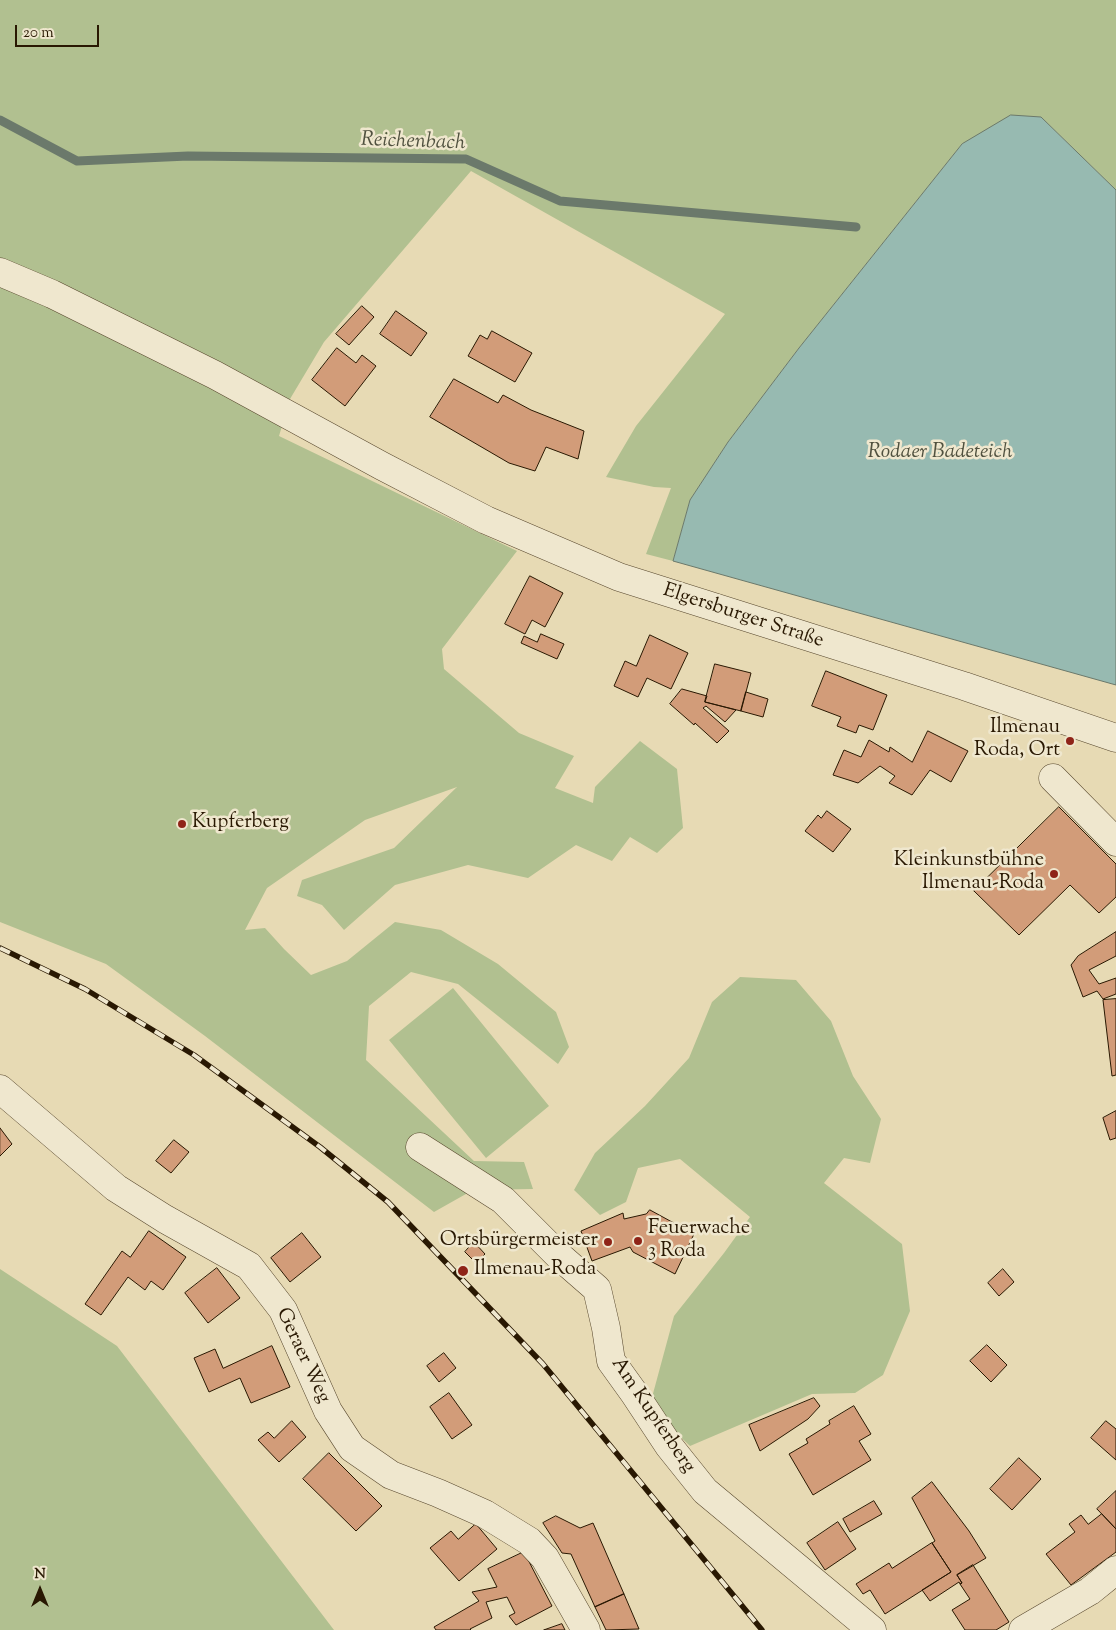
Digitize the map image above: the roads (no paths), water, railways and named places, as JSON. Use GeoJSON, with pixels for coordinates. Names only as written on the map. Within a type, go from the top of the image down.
{"type":"FeatureCollection","features":[{"type":"Feature","properties":{"kind":"street","name":"Elgersburger Straße"},"geometry":{"type":"LineString","coordinates":[[0,272],[52,294],[215,375],[486,520],[619,577],[964,686],[1116,738]]}},
{"type":"Feature","properties":{"kind":"street"},"geometry":{"type":"LineString","coordinates":[[1054,778],[1116,842]]}},
{"type":"Feature","properties":{"kind":"street","name":"Geraer Weg"},"geometry":{"type":"LineString","coordinates":[[0,1089],[116,1188],[165,1219],[250,1266],[283,1310],[328,1411],[352,1448],[391,1475],[485,1514],[529,1541],[545,1558],[586,1630]]}},
{"type":"Feature","properties":{"kind":"street","name":"Am Kupferberg"},"geometry":{"type":"LineString","coordinates":[[420,1147],[504,1200],[558,1255],[597,1289],[606,1328],[610,1362],[634,1393],[669,1446],[705,1491],[872,1630]]}},
{"type":"Feature","properties":{"kind":"street"},"geometry":{"type":"LineString","coordinates":[[1023,1630],[1090,1591],[1116,1570]]}},
{"type":"Feature","properties":{"kind":"water","name":"Rodaer Badeteich"},"geometry":{"type":"Polygon","coordinates":[[[1011,115],[1041,117],[1116,190],[1116,685],[673,561],[690,500],[728,442],[799,348],[962,144],[1011,115]]]}},
{"type":"Feature","properties":{"kind":"waterway","name":"Reichenbach"},"geometry":{"type":"LineString","coordinates":[[0,120],[77,161],[188,156],[466,159],[560,201],[856,227]]}},
{"type":"Feature","properties":{"kind":"railway"},"geometry":{"type":"LineString","coordinates":[[0,948],[85,989],[194,1055],[320,1147],[388,1202],[543,1364],[762,1630]]}},
{"type":"Feature","properties":{"kind":"place","name":"Ilmenau Roda, Ort"},"geometry":{"type":"Point","coordinates":[1070,741]}},
{"type":"Feature","properties":{"kind":"place","name":"Kupferberg"},"geometry":{"type":"Point","coordinates":[182,824]}},
{"type":"Feature","properties":{"kind":"place","name":"Kleinkunstbühne Ilmenau-Roda"},"geometry":{"type":"Point","coordinates":[1054,874]}},
{"type":"Feature","properties":{"kind":"place","name":"Feuerwache 3 Roda"},"geometry":{"type":"Point","coordinates":[638,1241]}},
{"type":"Feature","properties":{"kind":"place","name":"Ortsbürgermeister"},"geometry":{"type":"Point","coordinates":[608,1242]}},
{"type":"Feature","properties":{"kind":"place","name":"Ilmenau-Roda"},"geometry":{"type":"Point","coordinates":[463,1271]}}]}
